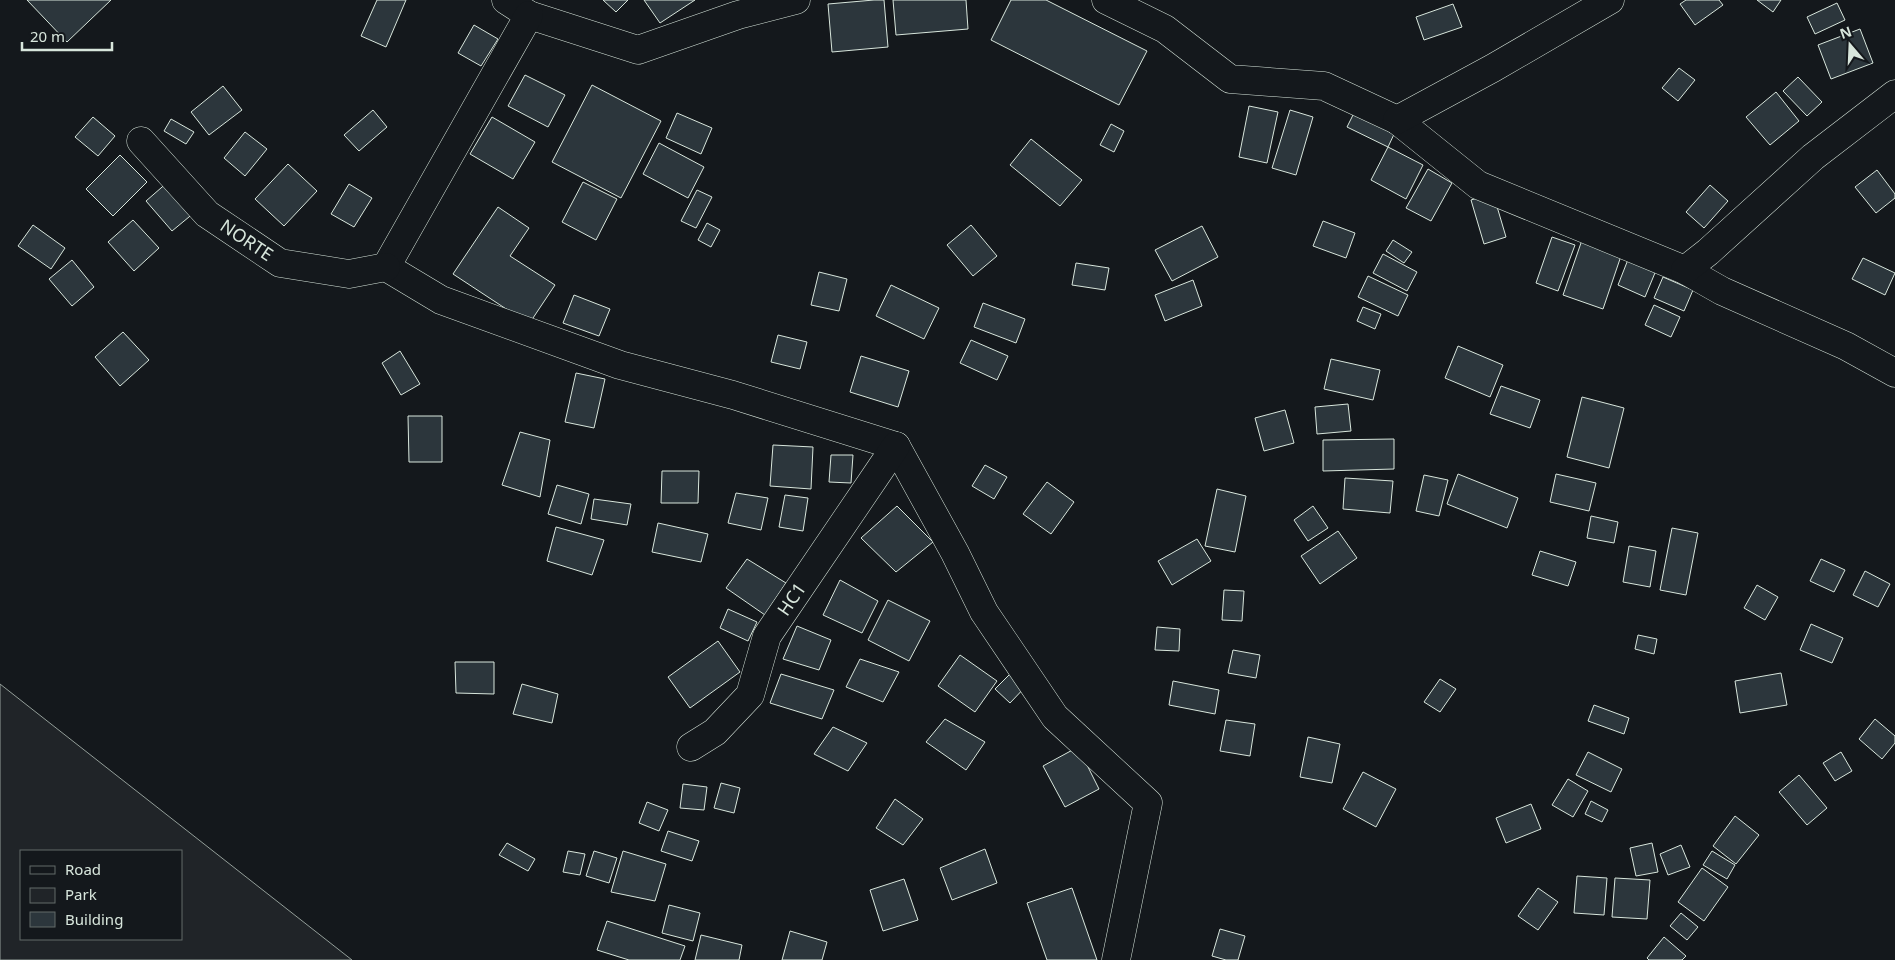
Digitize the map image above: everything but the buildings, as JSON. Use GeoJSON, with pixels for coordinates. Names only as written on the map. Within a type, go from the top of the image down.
{"type":"FeatureCollection","features":[{"type":"Feature","properties":{"kind":"street"},"geometry":{"type":"LineString","coordinates":[[506,0],[529,15],[638,50],[738,15],[796,0]]}},
{"type":"Feature","properties":{"kind":"street"},"geometry":{"type":"LineString","coordinates":[[1106,0],[1165,29],[1230,79],[1324,86],[1397,120],[1478,185],[1685,270],[1722,291],[1846,346],[1895,373]]}},
{"type":"Feature","properties":{"kind":"street"},"geometry":{"type":"LineString","coordinates":[[1397,120],[1493,68],[1610,0]]}},
{"type":"Feature","properties":{"kind":"street"},"geometry":{"type":"LineString","coordinates":[[529,15],[386,267],[441,300],[620,365],[733,395],[896,446],[955,553],[984,612],[1055,717],[1148,803],[1116,960]]}},
{"type":"Feature","properties":{"kind":"street"},"geometry":{"type":"LineString","coordinates":[[1685,270],[1708,252],[1813,156],[1895,94]]}},
{"type":"Feature","properties":{"kind":"street","name":"NORTE"},"geometry":{"type":"LineString","coordinates":[[141,141],[207,214],[280,263],[350,274],[386,267]]}},
{"type":"Feature","properties":{"kind":"street","name":"HC1"},"geometry":{"type":"LineString","coordinates":[[691,747],[715,732],[750,695],[767,636],[896,446]]}},
{"type":"Feature","properties":{"kind":"green space"},"geometry":{"type":"Polygon","coordinates":[[[0,684],[352,960],[0,960],[0,684]]]}}]}
